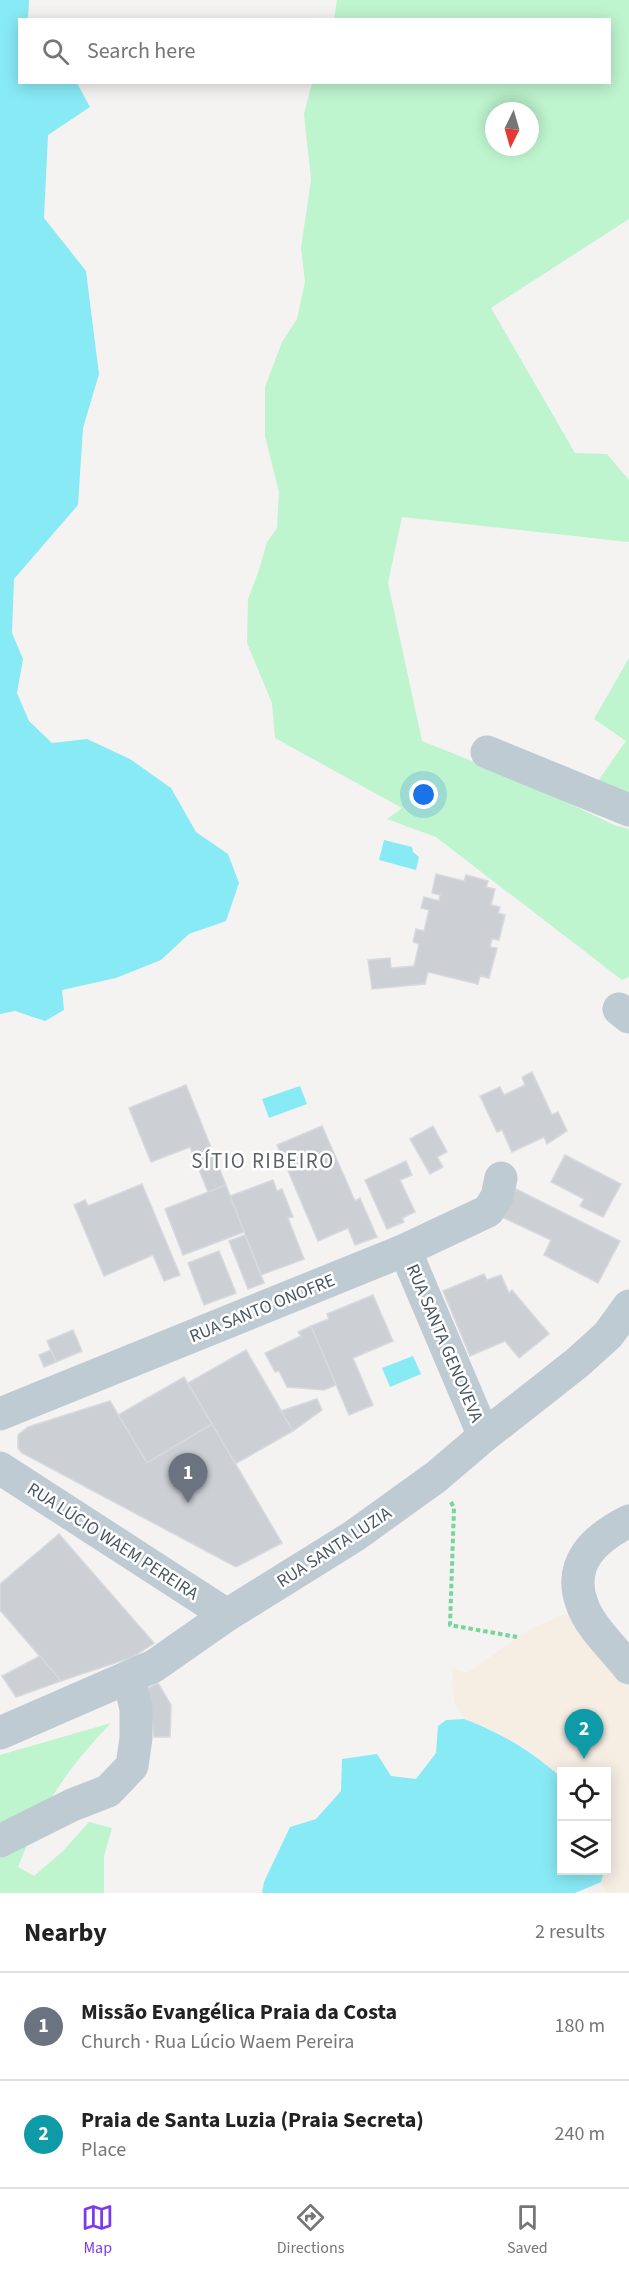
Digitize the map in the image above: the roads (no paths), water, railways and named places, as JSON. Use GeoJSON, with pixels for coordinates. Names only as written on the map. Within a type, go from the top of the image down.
{"type":"FeatureCollection","features":[{"type":"Feature","properties":{"kind":"street"},"geometry":{"type":"LineString","coordinates":[[487,752],[629,810]]}},
{"type":"Feature","properties":{"kind":"street","name":"RUA SANTO ONOFRE"},"geometry":{"type":"LineString","coordinates":[[0,1414],[405,1250],[488,1211],[497,1197],[501,1178]]}},
{"type":"Feature","properties":{"kind":"street","name":"RUA SANTA GENOVEVA"},"geometry":{"type":"LineString","coordinates":[[405,1250],[484,1436]]}},
{"type":"Feature","properties":{"kind":"street","name":"RUA SANTA LUZIA"},"geometry":{"type":"LineString","coordinates":[[0,1732],[154,1666],[227,1615],[354,1536],[435,1477],[593,1349],[608,1335],[629,1306]]}},
{"type":"Feature","properties":{"kind":"street","name":"RUA LÚCIO WAEM PEREIRA"},"geometry":{"type":"LineString","coordinates":[[0,1468],[227,1615]]}},
{"type":"Feature","properties":{"kind":"street"},"geometry":{"type":"LineString","coordinates":[[629,1521],[608,1532],[590,1548],[580,1566],[577,1586],[582,1606],[629,1668]]}},
{"type":"Feature","properties":{"kind":"street"},"geometry":{"type":"LineString","coordinates":[[0,1841],[72,1805],[108,1791],[132,1766],[136,1738],[136,1709],[129,1678]]}},
{"type":"Feature","properties":{"kind":"water"},"geometry":{"type":"Polygon","coordinates":[[[0,0],[29,0],[28,18],[18,18],[18,84],[78,84],[90,107],[48,135],[44,218],[86,271],[99,374],[83,428],[78,505],[14,579],[12,633],[23,659],[17,693],[29,721],[52,743],[87,739],[130,759],[171,788],[196,832],[228,854],[239,883],[226,921],[189,934],[161,960],[116,978],[62,990],[64,1010],[45,1021],[15,1011],[0,1014],[0,0]]]}},
{"type":"Feature","properties":{"kind":"water"},"geometry":{"type":"Polygon","coordinates":[[[384,840],[412,847],[413,852],[419,857],[416,870],[379,860],[384,840]]]}},
{"type":"Feature","properties":{"kind":"water"},"geometry":{"type":"Polygon","coordinates":[[[300,1086],[307,1104],[269,1118],[262,1099],[300,1086]]]}},
{"type":"Feature","properties":{"kind":"water"},"geometry":{"type":"Polygon","coordinates":[[[413,1356],[421,1374],[390,1387],[382,1368],[413,1356]]]}},
{"type":"Feature","properties":{"kind":"water"},"geometry":{"type":"Polygon","coordinates":[[[464,1719],[492,1731],[538,1758],[557,1774],[557,1875],[603,1875],[601,1882],[575,1893],[262,1893],[264,1882],[290,1827],[316,1819],[341,1791],[342,1759],[377,1754],[391,1776],[416,1779],[436,1753],[438,1726],[446,1720],[464,1719]]]}},
{"type":"Feature","properties":{"kind":"place","name":"Missão Evangélica Praia da Costa"},"geometry":{"type":"Point","coordinates":[188,1503]}},
{"type":"Feature","properties":{"kind":"place","name":"Praia de Santa Luzia (Praia Secreta)"},"geometry":{"type":"Point","coordinates":[584,1759]}},
{"type":"Feature","properties":{"kind":"district","name":"SÍTIO RIBEIRO"},"geometry":{"type":"Point","coordinates":[263,1161]}}]}
